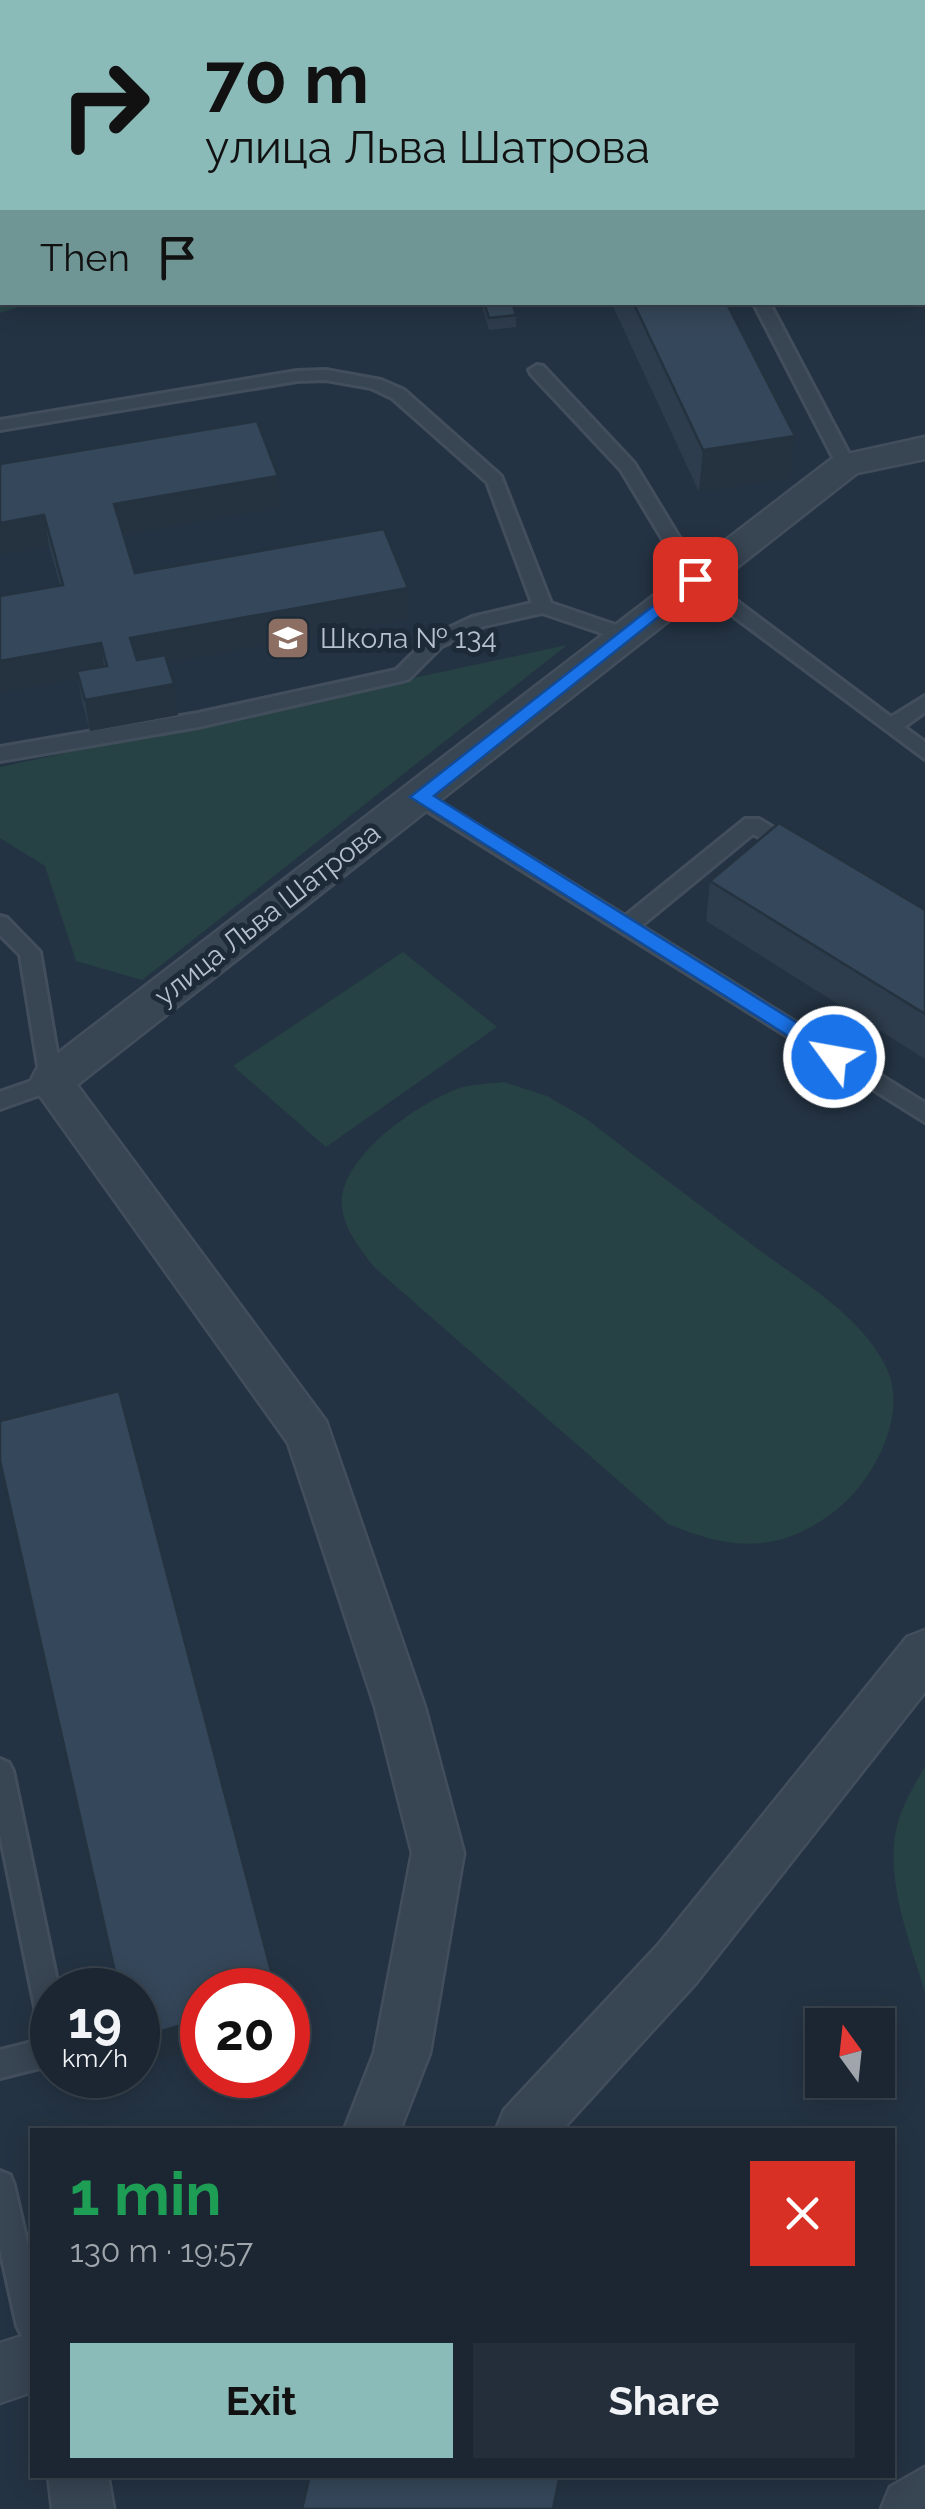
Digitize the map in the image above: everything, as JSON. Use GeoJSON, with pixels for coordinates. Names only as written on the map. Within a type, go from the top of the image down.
{"type":"FeatureCollection","features":[{"type":"Feature","properties":{"kind":"street","name":"улица Льва Шатрова"},"geometry":{"type":"LineString","coordinates":[[51,1082],[846,465],[925,448]]}},
{"type":"Feature","properties":{"kind":"street"},"geometry":{"type":"LineString","coordinates":[[51,1082],[309,1436],[400,1707],[438,1853],[402,2052],[373,2128]]}},
{"type":"Feature","properties":{"kind":"street"},"geometry":{"type":"LineString","coordinates":[[526,2128],[677,1964],[925,1653]]}},
{"type":"Feature","properties":{"kind":"street"},"geometry":{"type":"LineString","coordinates":[[0,2373],[30,2364]]}},
{"type":"Feature","properties":{"kind":"street"},"geometry":{"type":"LineString","coordinates":[[78,2478],[83,2509]]}},
{"type":"Feature","properties":{"kind":"street"},"geometry":{"type":"LineString","coordinates":[[912,2509],[925,2498]]}},
{"type":"Feature","properties":{"kind":"lane"},"geometry":{"type":"LineString","coordinates":[[764,305],[846,465]]}},
{"type":"Feature","properties":{"kind":"lane"},"geometry":{"type":"LineString","coordinates":[[537,370],[628,468],[695,579],[925,752]]}},
{"type":"Feature","properties":{"kind":"lane"},"geometry":{"type":"LineString","coordinates":[[0,425],[297,376],[326,375],[375,384],[398,394],[494,480],[543,607]]}},
{"type":"Feature","properties":{"kind":"lane"},"geometry":{"type":"LineString","coordinates":[[0,754],[198,720],[402,675],[434,642],[479,621],[543,607],[626,635]]}},
{"type":"Feature","properties":{"kind":"lane"},"geometry":{"type":"LineString","coordinates":[[891,727],[925,702]]}},
{"type":"Feature","properties":{"kind":"lane"},"geometry":{"type":"LineString","coordinates":[[420,797],[925,1114]]}},
{"type":"Feature","properties":{"kind":"lane"},"geometry":{"type":"LineString","coordinates":[[626,926],[752,824],[815,862]]}},
{"type":"Feature","properties":{"kind":"lane"},"geometry":{"type":"LineString","coordinates":[[0,922],[30,952],[51,1082],[0,1100]]}},
{"type":"Feature","properties":{"kind":"lane"},"geometry":{"type":"LineString","coordinates":[[0,1770],[41,1968]]}},
{"type":"Feature","properties":{"kind":"lane"},"geometry":{"type":"LineString","coordinates":[[0,2064],[30,2056]]}},
{"type":"Feature","properties":{"kind":"lane"},"geometry":{"type":"LineString","coordinates":[[0,2185],[30,2317]]}},
{"type":"Feature","properties":{"kind":"green space"},"geometry":{"type":"Polygon","coordinates":[[[0,305],[23,305],[0,313],[0,305]]]}},
{"type":"Feature","properties":{"kind":"green space"},"geometry":{"type":"Polygon","coordinates":[[[567,645],[142,980],[76,961],[45,866],[0,838],[0,767],[567,645]]]}},
{"type":"Feature","properties":{"kind":"green space"},"geometry":{"type":"Polygon","coordinates":[[[403,952],[497,1027],[326,1147],[233,1066],[403,952]]]}},
{"type":"Feature","properties":{"kind":"green space"},"geometry":{"type":"Polygon","coordinates":[[[504,1082],[547,1096],[585,1118],[828,1300],[876,1350],[893,1388],[889,1429],[860,1486],[831,1514],[790,1536],[751,1544],[711,1539],[668,1524],[375,1268],[364,1254],[350,1231],[342,1206],[344,1188],[366,1152],[402,1120],[440,1096],[462,1087],[504,1082]]]}},
{"type":"Feature","properties":{"kind":"green space"},"geometry":{"type":"Polygon","coordinates":[[[925,1766],[925,1993],[904,1925],[894,1854],[903,1808],[925,1766]]]}},
{"type":"Feature","properties":{"kind":"building"},"geometry":{"type":"Polygon","coordinates":[[[485,305],[513,305],[516,315],[489,318],[485,305]]]}},
{"type":"Feature","properties":{"kind":"building"},"geometry":{"type":"Polygon","coordinates":[[[634,305],[728,305],[795,436],[703,450],[634,305]]]}},
{"type":"Feature","properties":{"kind":"building"},"geometry":{"type":"Polygon","coordinates":[[[257,421],[278,476],[114,504],[135,573],[384,529],[408,588],[130,638],[137,660],[165,655],[174,684],[85,700],[77,671],[107,666],[101,643],[0,661],[0,596],[63,585],[44,515],[0,523],[0,464],[257,421]]]}},
{"type":"Feature","properties":{"kind":"building"},"geometry":{"type":"Polygon","coordinates":[[[779,823],[925,910],[925,1014],[710,881],[779,823]]]}},
{"type":"Feature","properties":{"kind":"building"},"geometry":{"type":"Polygon","coordinates":[[[119,1391],[270,1968],[180,1968],[180,2026],[160,2031],[160,1968],[114,1968],[0,1461],[0,1421],[119,1391]]]}},
{"type":"Feature","properties":{"kind":"building"},"geometry":{"type":"Polygon","coordinates":[[[309,2478],[559,2478],[553,2509],[302,2509],[309,2478]]]}},
{"type":"Feature","properties":{"kind":"place","name":"Школа № 134"},"geometry":{"type":"Point","coordinates":[288,638]}},
{"type":"Feature","properties":{"kind":"route"},"geometry":{"type":"LineString","coordinates":[[695,579],[420,797],[834,1057]]}}]}
